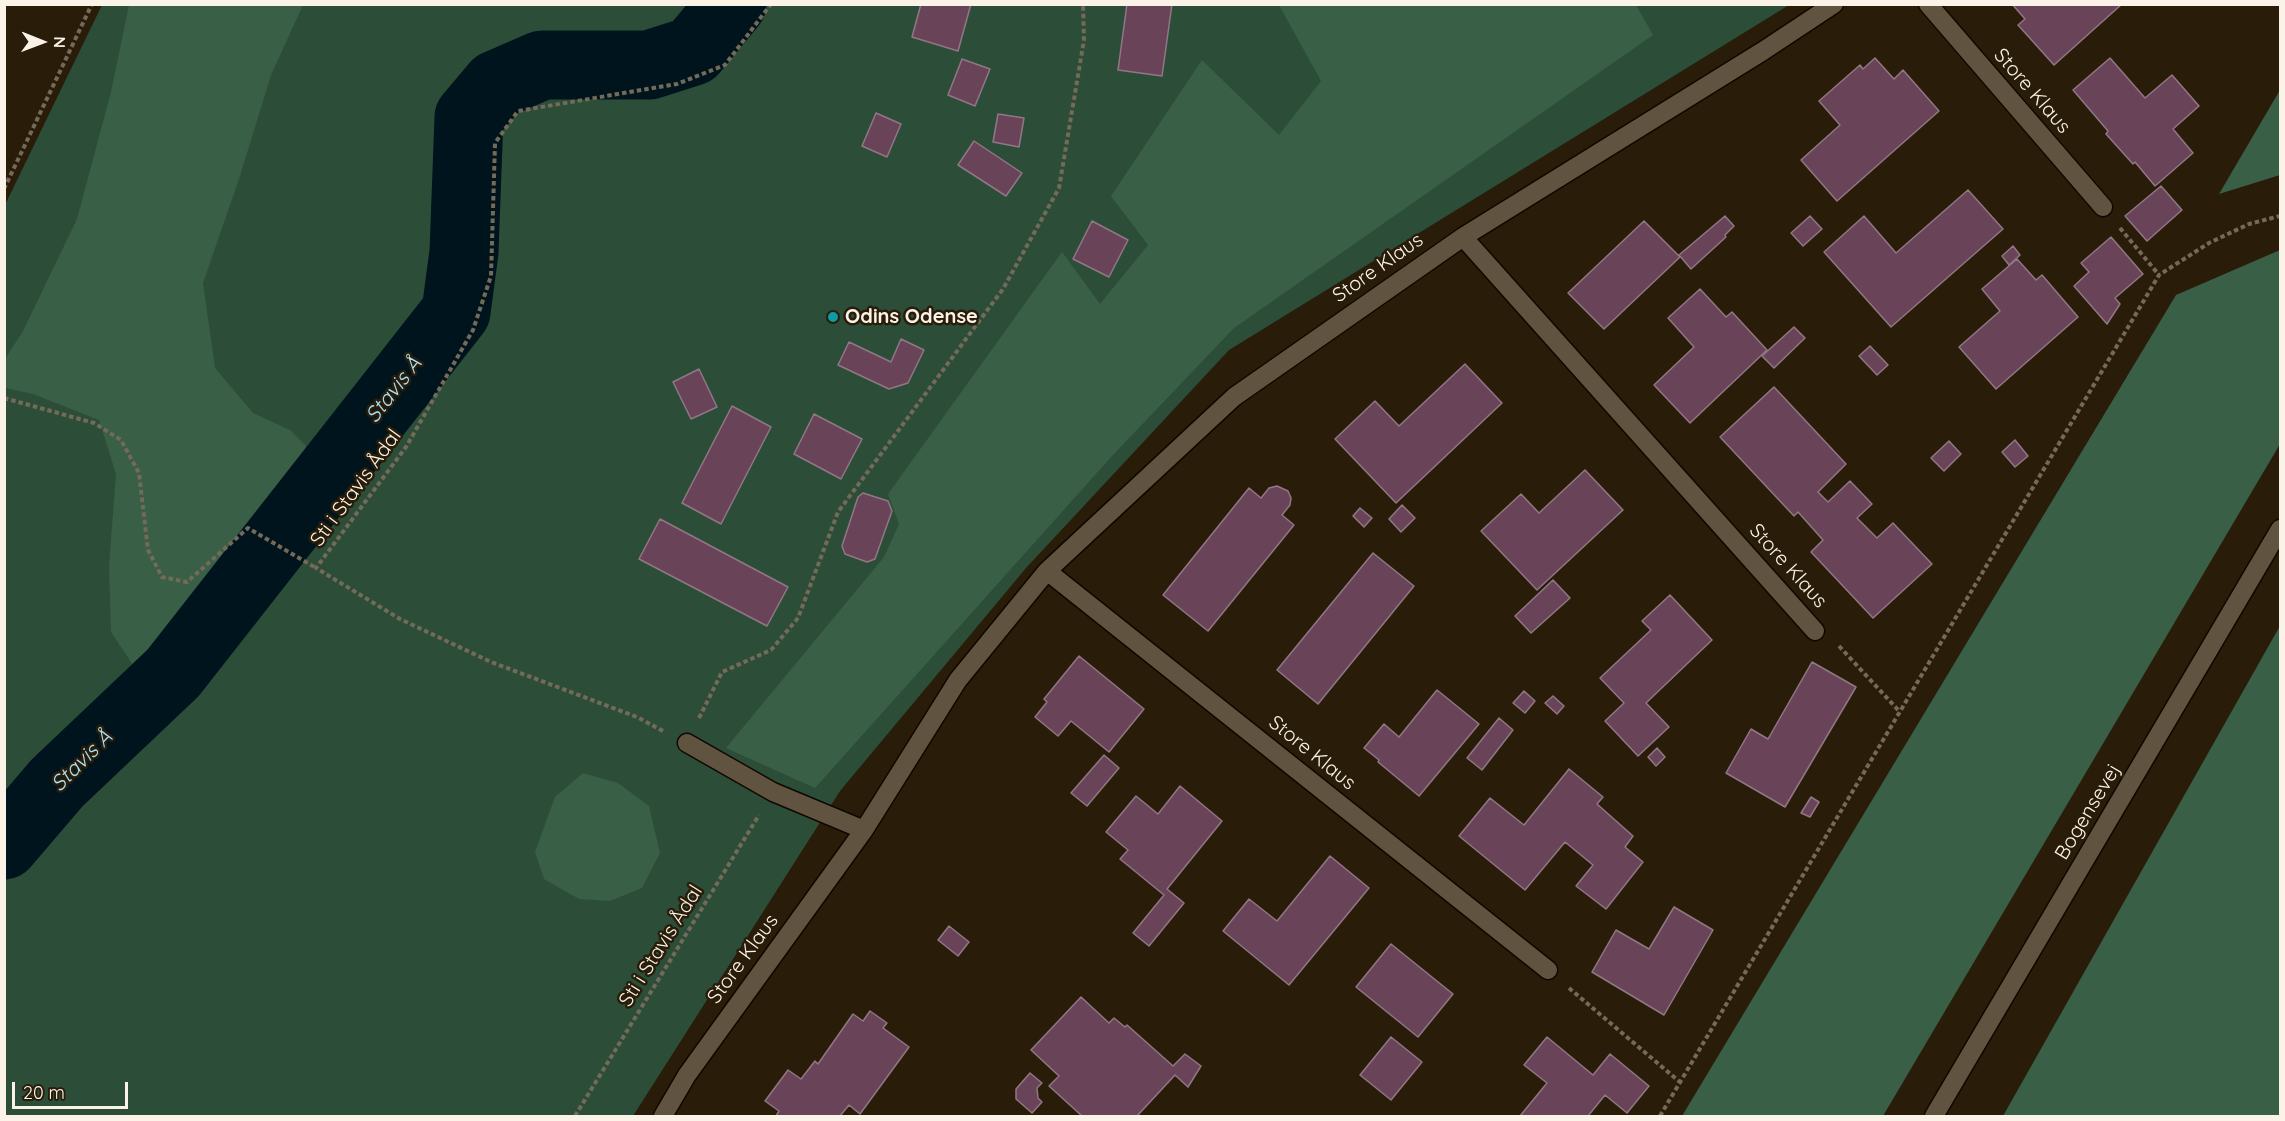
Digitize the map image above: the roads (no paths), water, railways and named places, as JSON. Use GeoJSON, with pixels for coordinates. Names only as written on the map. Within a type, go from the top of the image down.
{"type":"FeatureCollection","features":[{"type":"Feature","properties":{"kind":"street","name":"Store Klaus"},"geometry":{"type":"LineString","coordinates":[[663,1116],[687,1075],[864,830],[958,680],[1047,571],[1234,397],[1463,237],[1763,51],[1834,4]]}},
{"type":"Feature","properties":{"kind":"street","name":"Store Klaus"},"geometry":{"type":"LineString","coordinates":[[1928,4],[2103,207]]}},
{"type":"Feature","properties":{"kind":"street","name":"Store Klaus"},"geometry":{"type":"LineString","coordinates":[[1463,237],[1815,631]]}},
{"type":"Feature","properties":{"kind":"street","name":"Bogensevej"},"geometry":{"type":"LineString","coordinates":[[1934,1116],[2280,529]]}},
{"type":"Feature","properties":{"kind":"street","name":"Store Klaus"},"geometry":{"type":"LineString","coordinates":[[1047,571],[1548,970]]}},
{"type":"Feature","properties":{"kind":"street"},"geometry":{"type":"LineString","coordinates":[[687,743],[773,792],[864,830]]}},
{"type":"Feature","properties":{"kind":"waterway","name":"Stavis Å"},"geometry":{"type":"LineString","coordinates":[[4,845],[57,783],[173,673],[456,312],[464,252],[469,117],[496,85],[542,65],[649,65],[693,51],[732,4]]}},
{"type":"Feature","properties":{"kind":"place","name":"Odins Odense"},"geometry":{"type":"Point","coordinates":[833,317]}}]}
